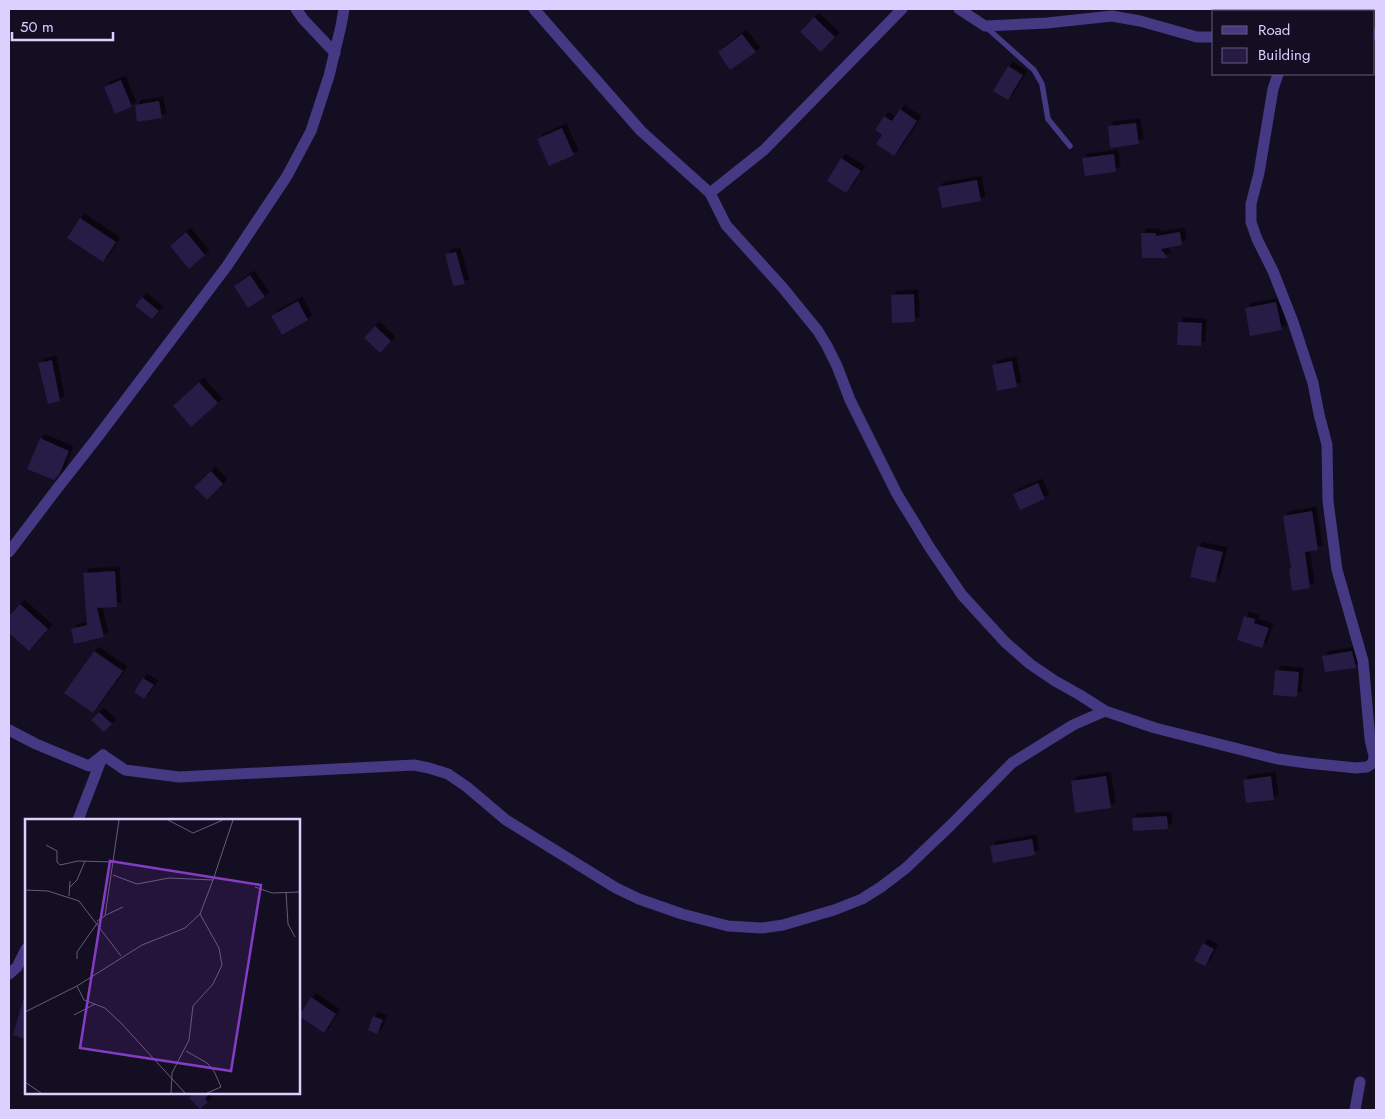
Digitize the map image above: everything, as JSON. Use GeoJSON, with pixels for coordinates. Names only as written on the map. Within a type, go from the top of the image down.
{"type":"FeatureCollection","features":[{"type":"Feature","properties":{"kind":"street"},"geometry":{"type":"LineString","coordinates":[[296,9],[335,53]]}},
{"type":"Feature","properties":{"kind":"street"},"geometry":{"type":"LineString","coordinates":[[9,552],[227,266],[287,176],[311,131],[329,76],[344,9]]}},
{"type":"Feature","properties":{"kind":"street"},"geometry":{"type":"LineString","coordinates":[[534,9],[641,131],[710,193],[726,225],[804,313],[827,346],[854,409],[897,494],[962,595],[1005,642],[1030,664],[1055,682],[1105,711],[1155,728],[1278,759],[1342,767],[1372,767],[1374,756],[1370,739],[1362,661],[1337,570],[1328,501],[1327,445],[1313,383],[1293,322],[1251,222],[1251,204],[1259,173],[1273,90],[1278,75]]}},
{"type":"Feature","properties":{"kind":"street"},"geometry":{"type":"LineString","coordinates":[[710,193],[764,150],[902,9]]}},
{"type":"Feature","properties":{"kind":"street"},"geometry":{"type":"LineString","coordinates":[[959,9],[985,26],[1047,23],[1112,16],[1197,37],[1212,38]]}},
{"type":"Feature","properties":{"kind":"street"},"geometry":{"type":"LineString","coordinates":[[103,755],[125,770],[179,777],[414,765],[429,768],[448,774],[467,787],[506,820],[616,888],[647,902],[682,914],[728,926],[762,928],[783,925],[834,910],[862,899],[881,887],[913,861],[1012,763],[1074,725],[1105,711]]}},
{"type":"Feature","properties":{"kind":"street"},"geometry":{"type":"LineString","coordinates":[[9,730],[36,744],[88,766],[103,755]]}},
{"type":"Feature","properties":{"kind":"street"},"geometry":{"type":"LineString","coordinates":[[78,819],[103,755]]}},
{"type":"Feature","properties":{"kind":"street"},"geometry":{"type":"LineString","coordinates":[[9,974],[17,966],[25,951]]}},
{"type":"Feature","properties":{"kind":"street"},"geometry":{"type":"LineString","coordinates":[[1355,1110],[1360,1082]]}},
{"type":"Feature","properties":{"kind":"lane"},"geometry":{"type":"LineString","coordinates":[[985,26],[1034,70],[1042,84],[1048,119],[1070,146]]}},
{"type":"Feature","properties":{"kind":"building"},"geometry":{"type":"Polygon","coordinates":[[[814,17],[835,37],[821,52],[800,32],[814,17]]]}},
{"type":"Feature","properties":{"kind":"building"},"geometry":{"type":"Polygon","coordinates":[[[742,34],[756,52],[730,70],[718,52],[742,34]]]}},
{"type":"Feature","properties":{"kind":"building"},"geometry":{"type":"Polygon","coordinates":[[[1008,66],[1023,75],[1008,100],[993,91],[1008,66]]]}},
{"type":"Feature","properties":{"kind":"building"},"geometry":{"type":"Polygon","coordinates":[[[121,80],[132,107],[115,114],[104,87],[121,80]]]}},
{"type":"Feature","properties":{"kind":"building"},"geometry":{"type":"Polygon","coordinates":[[[159,101],[162,118],[137,122],[135,105],[159,101]]]}},
{"type":"Feature","properties":{"kind":"building"},"geometry":{"type":"Polygon","coordinates":[[[900,109],[917,121],[894,156],[876,144],[882,135],[875,130],[884,116],[892,121],[900,109]]]}},
{"type":"Feature","properties":{"kind":"building"},"geometry":{"type":"Polygon","coordinates":[[[1136,123],[1139,144],[1110,148],[1108,126],[1136,123]]]}},
{"type":"Feature","properties":{"kind":"building"},"geometry":{"type":"Polygon","coordinates":[[[562,128],[574,155],[549,166],[537,139],[562,128]]]}},
{"type":"Feature","properties":{"kind":"building"},"geometry":{"type":"Polygon","coordinates":[[[1114,154],[1116,172],[1085,176],[1082,158],[1114,154]]]}},
{"type":"Feature","properties":{"kind":"building"},"geometry":{"type":"Polygon","coordinates":[[[841,158],[861,171],[846,193],[827,181],[841,158]]]}},
{"type":"Feature","properties":{"kind":"building"},"geometry":{"type":"Polygon","coordinates":[[[977,180],[981,201],[942,208],[938,187],[977,180]]]}},
{"type":"Feature","properties":{"kind":"building"},"geometry":{"type":"Polygon","coordinates":[[[80,218],[116,242],[103,262],[67,238],[80,218]]]}},
{"type":"Feature","properties":{"kind":"building"},"geometry":{"type":"Polygon","coordinates":[[[186,232],[205,255],[189,269],[170,246],[186,232]]]}},
{"type":"Feature","properties":{"kind":"building"},"geometry":{"type":"Polygon","coordinates":[[[1180,232],[1182,245],[1161,249],[1168,258],[1142,258],[1141,233],[1156,233],[1156,236],[1180,232]]]}},
{"type":"Feature","properties":{"kind":"building"},"geometry":{"type":"Polygon","coordinates":[[[456,252],[465,284],[453,286],[445,254],[456,252]]]}},
{"type":"Feature","properties":{"kind":"building"},"geometry":{"type":"Polygon","coordinates":[[[250,275],[265,297],[248,308],[234,286],[250,275]]]}},
{"type":"Feature","properties":{"kind":"building"},"geometry":{"type":"Polygon","coordinates":[[[914,294],[915,322],[892,323],[891,295],[914,294]]]}},
{"type":"Feature","properties":{"kind":"building"},"geometry":{"type":"Polygon","coordinates":[[[142,297],[159,311],[152,319],[135,306],[142,297]]]}},
{"type":"Feature","properties":{"kind":"building"},"geometry":{"type":"Polygon","coordinates":[[[298,301],[308,320],[282,335],[271,316],[298,301]]]}},
{"type":"Feature","properties":{"kind":"building"},"geometry":{"type":"Polygon","coordinates":[[[1276,302],[1282,330],[1250,336],[1245,308],[1276,302]]]}},
{"type":"Feature","properties":{"kind":"building"},"geometry":{"type":"Polygon","coordinates":[[[1178,322],[1202,323],[1201,346],[1177,345],[1178,322]]]}},
{"type":"Feature","properties":{"kind":"building"},"geometry":{"type":"Polygon","coordinates":[[[375,326],[391,341],[380,353],[364,338],[375,326]]]}},
{"type":"Feature","properties":{"kind":"building"},"geometry":{"type":"Polygon","coordinates":[[[52,360],[60,401],[48,404],[38,363],[52,360]]]}},
{"type":"Feature","properties":{"kind":"building"},"geometry":{"type":"Polygon","coordinates":[[[1012,361],[1017,387],[997,391],[992,365],[1012,361]]]}},
{"type":"Feature","properties":{"kind":"building"},"geometry":{"type":"Polygon","coordinates":[[[199,382],[218,403],[191,427],[173,406],[199,382]]]}},
{"type":"Feature","properties":{"kind":"building"},"geometry":{"type":"Polygon","coordinates":[[[40,438],[69,451],[60,473],[54,480],[27,469],[40,438]]]}},
{"type":"Feature","properties":{"kind":"building"},"geometry":{"type":"Polygon","coordinates":[[[211,471],[223,484],[207,500],[194,487],[211,471]]]}},
{"type":"Feature","properties":{"kind":"building"},"geometry":{"type":"Polygon","coordinates":[[[1038,483],[1045,499],[1020,510],[1013,494],[1038,483]]]}},
{"type":"Feature","properties":{"kind":"building"},"geometry":{"type":"Polygon","coordinates":[[[1312,511],[1318,550],[1305,552],[1310,588],[1292,591],[1289,569],[1291,568],[1283,516],[1312,511]]]}},
{"type":"Feature","properties":{"kind":"building"},"geometry":{"type":"Polygon","coordinates":[[[1197,546],[1223,552],[1215,583],[1190,577],[1197,546]]]}},
{"type":"Feature","properties":{"kind":"building"},"geometry":{"type":"Polygon","coordinates":[[[115,571],[117,607],[97,608],[104,637],[74,644],[71,629],[87,625],[83,573],[115,571]]]}},
{"type":"Feature","properties":{"kind":"building"},"geometry":{"type":"Polygon","coordinates":[[[20,604],[48,629],[29,651],[9,633],[9,616],[20,604]]]}},
{"type":"Feature","properties":{"kind":"building"},"geometry":{"type":"Polygon","coordinates":[[[1244,616],[1255,619],[1254,623],[1269,628],[1262,648],[1237,640],[1244,616]]]}},
{"type":"Feature","properties":{"kind":"building"},"geometry":{"type":"Polygon","coordinates":[[[94,651],[123,671],[93,713],[64,693],[94,651]]]}},
{"type":"Feature","properties":{"kind":"building"},"geometry":{"type":"Polygon","coordinates":[[[1352,651],[1356,668],[1325,672],[1322,656],[1352,651]]]}},
{"type":"Feature","properties":{"kind":"building"},"geometry":{"type":"Polygon","coordinates":[[[1275,670],[1299,672],[1297,697],[1273,695],[1275,670]]]}},
{"type":"Feature","properties":{"kind":"building"},"geometry":{"type":"Polygon","coordinates":[[[143,678],[154,685],[144,699],[134,692],[143,678]]]}},
{"type":"Feature","properties":{"kind":"building"},"geometry":{"type":"Polygon","coordinates":[[[99,712],[112,724],[104,732],[91,720],[99,712]]]}},
{"type":"Feature","properties":{"kind":"building"},"geometry":{"type":"Polygon","coordinates":[[[1106,776],[1111,808],[1075,813],[1071,781],[1106,776]]]}},
{"type":"Feature","properties":{"kind":"building"},"geometry":{"type":"Polygon","coordinates":[[[1271,776],[1274,800],[1246,803],[1243,780],[1271,776]]]}},
{"type":"Feature","properties":{"kind":"building"},"geometry":{"type":"Polygon","coordinates":[[[1167,816],[1168,829],[1133,831],[1132,818],[1167,816]]]}},
{"type":"Feature","properties":{"kind":"building"},"geometry":{"type":"Polygon","coordinates":[[[1032,839],[1035,855],[993,863],[990,846],[1032,839]]]}},
{"type":"Feature","properties":{"kind":"building"},"geometry":{"type":"Polygon","coordinates":[[[1203,943],[1214,949],[1205,966],[1194,961],[1203,943]]]}},
{"type":"Feature","properties":{"kind":"building"},"geometry":{"type":"Polygon","coordinates":[[[311,997],[336,1014],[324,1033],[300,1017],[311,997]]]}},
{"type":"Feature","properties":{"kind":"building"},"geometry":{"type":"Polygon","coordinates":[[[23,1000],[25,1000],[25,1039],[13,1035],[23,1000]]]}},
{"type":"Feature","properties":{"kind":"building"},"geometry":{"type":"Polygon","coordinates":[[[373,1016],[383,1020],[377,1034],[368,1030],[373,1016]]]}},
{"type":"Feature","properties":{"kind":"building"},"geometry":{"type":"Polygon","coordinates":[[[193,1094],[209,1094],[205,1099],[208,1102],[200,1109],[189,1098],[193,1094]]]}}]}
